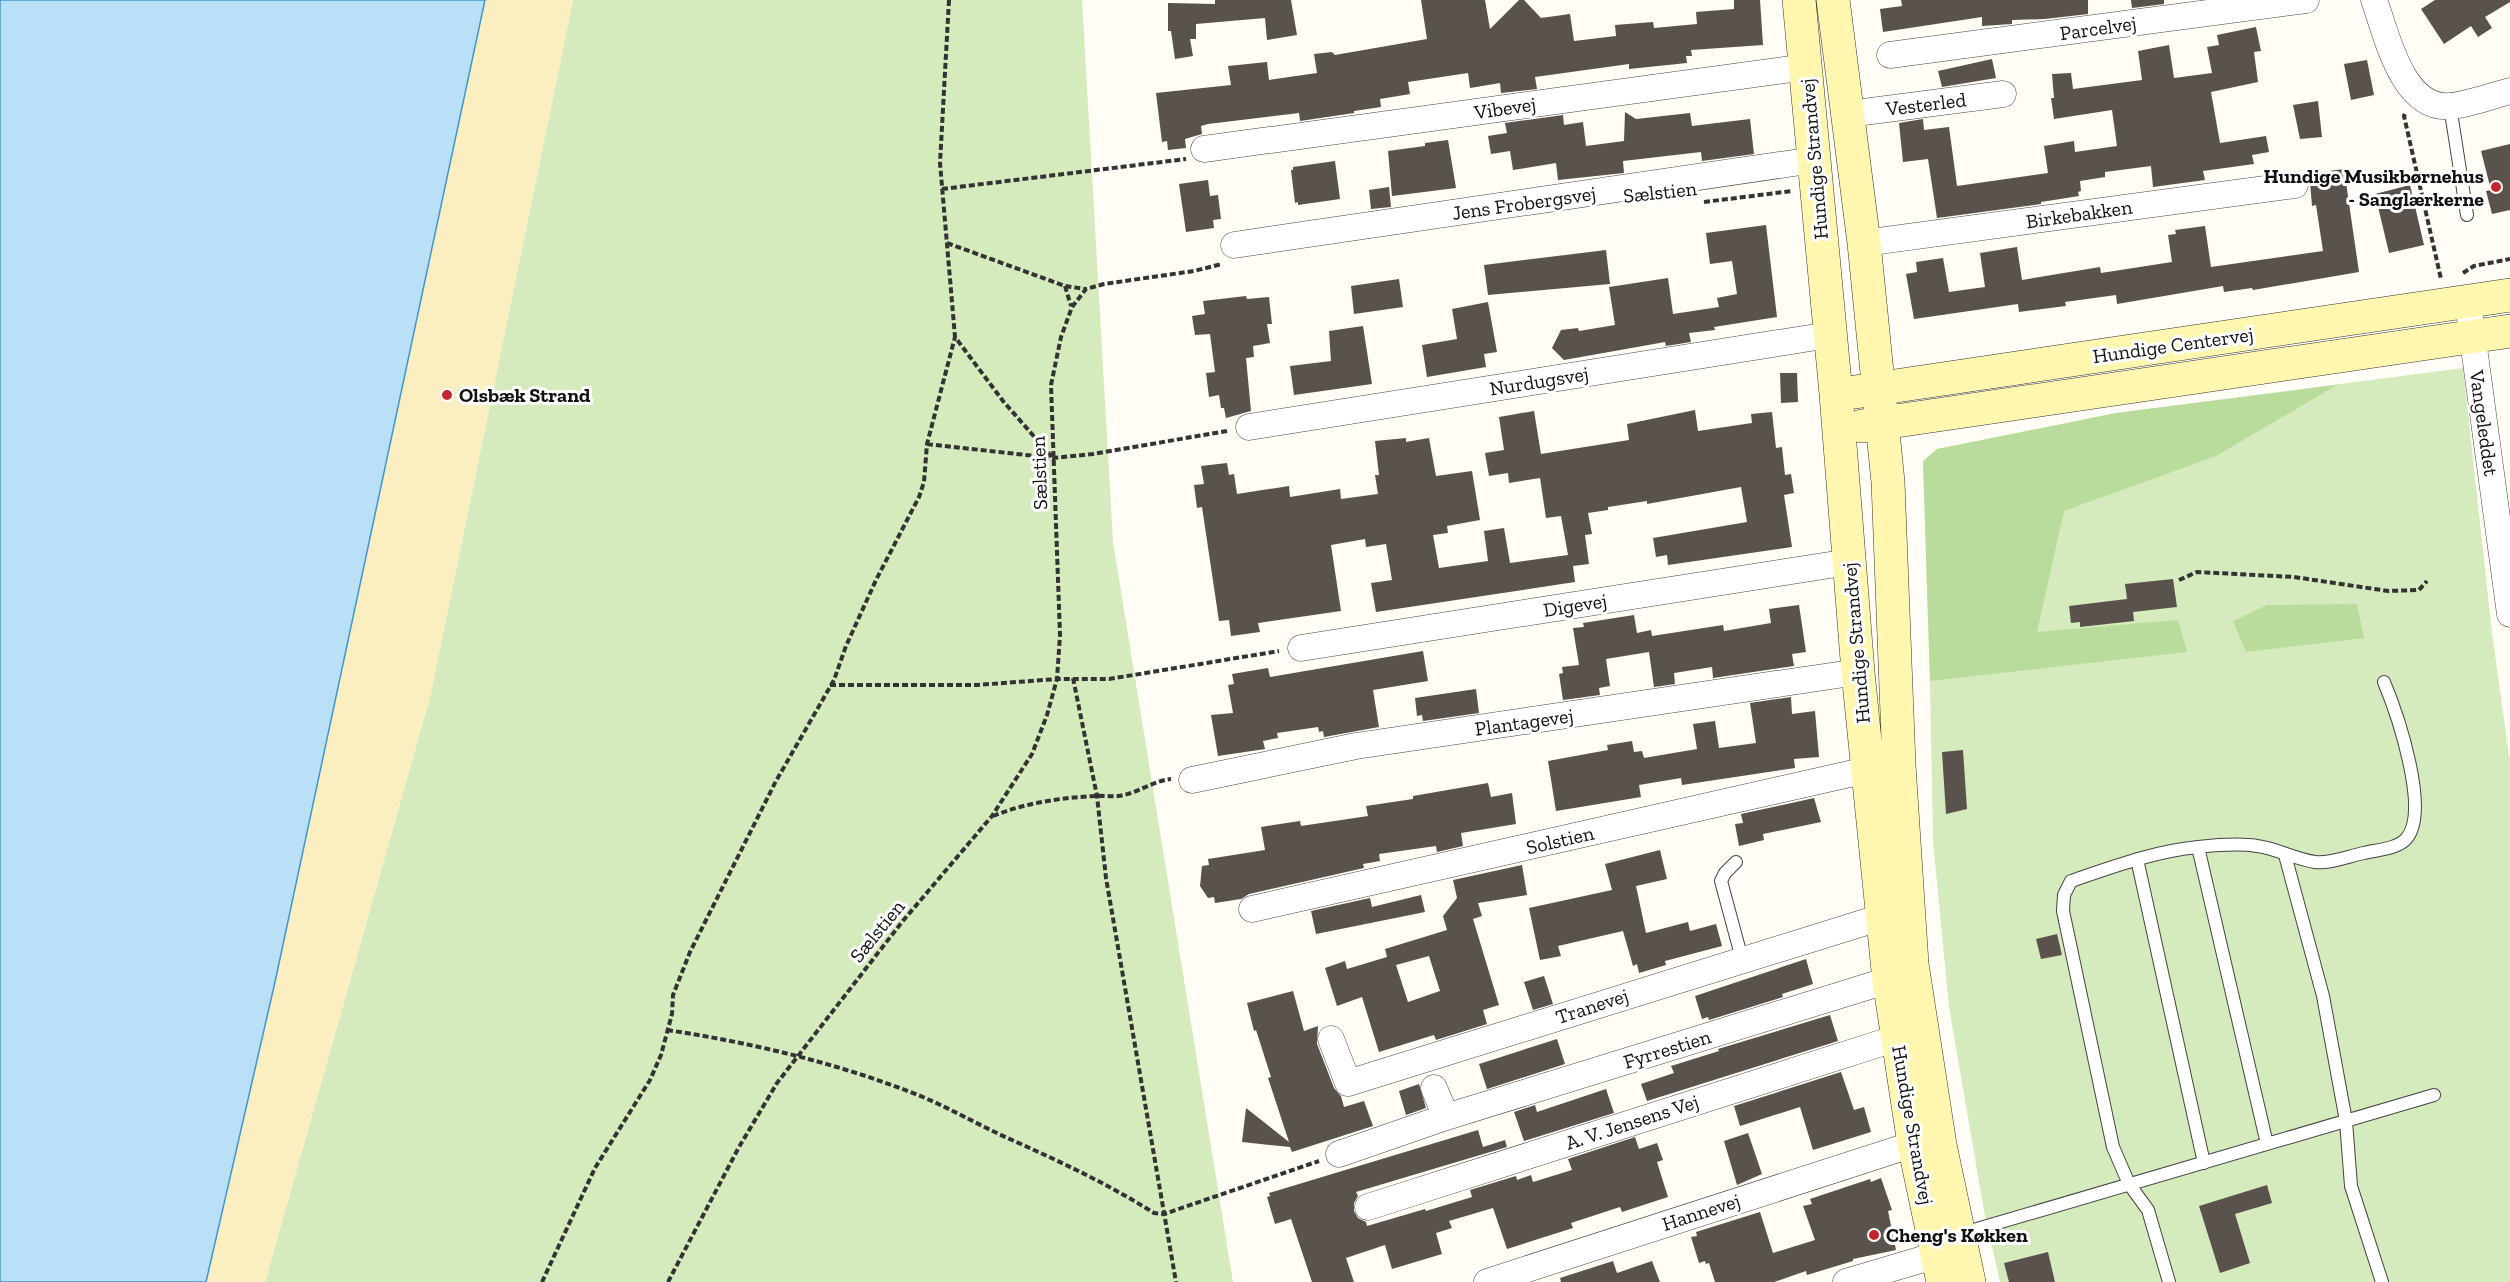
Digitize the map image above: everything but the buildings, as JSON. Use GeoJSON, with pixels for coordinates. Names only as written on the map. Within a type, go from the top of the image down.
{"type":"FeatureCollection","features":[{"type":"Feature","properties":{"kind":"main road","name":"Hundige Strandvej"},"geometry":{"type":"LineString","coordinates":[[1799,0],[1836,394],[1858,672],[1888,980],[1914,1144],[1946,1257],[1969,1282]]}},
{"type":"Feature","properties":{"kind":"main road","name":"Hundige Strandvej"},"geometry":{"type":"LineString","coordinates":[[1833,0],[1864,243],[1888,482],[1899,765],[1912,964],[1940,1145],[1946,1257]]}},
{"type":"Feature","properties":{"kind":"main road","name":"Hundige Centervej"},"geometry":{"type":"LineString","coordinates":[[1836,394],[2510,295]]}},
{"type":"Feature","properties":{"kind":"main road","name":"Hundige Centervej"},"geometry":{"type":"LineString","coordinates":[[1838,429],[2510,332]]}},
{"type":"Feature","properties":{"kind":"street","name":"Parcelvej"},"geometry":{"type":"LineString","coordinates":[[1890,55],[2306,0]]}},
{"type":"Feature","properties":{"kind":"street"},"geometry":{"type":"LineString","coordinates":[[2374,0],[2404,77],[2416,95],[2432,104],[2450,106],[2510,91]]}},
{"type":"Feature","properties":{"kind":"street","name":"Vibevej"},"geometry":{"type":"LineString","coordinates":[[1204,149],[1806,66]]}},
{"type":"Feature","properties":{"kind":"street","name":"Vesterled"},"geometry":{"type":"LineString","coordinates":[[1848,114],[2003,94]]}},
{"type":"Feature","properties":{"kind":"street","name":"Jens Frobergsvej"},"geometry":{"type":"LineString","coordinates":[[1231,254],[1815,174]]}},
{"type":"Feature","properties":{"kind":"street","name":"Birkebakken"},"geometry":{"type":"LineString","coordinates":[[1864,243],[2295,184]]}},
{"type":"Feature","properties":{"kind":"street","name":"Vangeleddet"},"geometry":{"type":"LineString","coordinates":[[2457,303],[2472,338],[2510,614]]}},
{"type":"Feature","properties":{"kind":"street","name":"Nurdugsvej"},"geometry":{"type":"LineString","coordinates":[[1249,427],[1829,335]]}},
{"type":"Feature","properties":{"kind":"street","name":"Digevej"},"geometry":{"type":"LineString","coordinates":[[1300,648],[1849,562]]}},
{"type":"Feature","properties":{"kind":"street","name":"Plantagevej"},"geometry":{"type":"LineString","coordinates":[[1192,780],[1356,746],[1858,672]]}},
{"type":"Feature","properties":{"kind":"street","name":"Solstien"},"geometry":{"type":"LineString","coordinates":[[1252,909],[1868,770]]}},
{"type":"Feature","properties":{"kind":"street","name":"Tranevej"},"geometry":{"type":"LineString","coordinates":[[1331,1039],[1348,1083],[1882,917]]}},
{"type":"Feature","properties":{"kind":"street","name":"Fyrrestien"},"geometry":{"type":"LineString","coordinates":[[1339,1154],[1446,1117],[1888,980]]}},
{"type":"Feature","properties":{"kind":"street","name":"A. V. Jensens Vej"},"geometry":{"type":"LineString","coordinates":[[1368,1207],[1897,1038]]}},
{"type":"Feature","properties":{"kind":"street"},"geometry":{"type":"LineString","coordinates":[[1434,1088],[1446,1117]]}},
{"type":"Feature","properties":{"kind":"street","name":"Hannevej"},"geometry":{"type":"LineString","coordinates":[[1487,1282],[1914,1144]]}},
{"type":"Feature","properties":{"kind":"street"},"geometry":{"type":"LineString","coordinates":[[1846,1282],[1946,1257]]}},
{"type":"Feature","properties":{"kind":"lane"},"geometry":{"type":"LineString","coordinates":[[2450,106],[2467,215]]}},
{"type":"Feature","properties":{"kind":"lane"},"geometry":{"type":"LineString","coordinates":[[2169,1282],[2148,1210],[2129,1184],[2112,1147],[2063,911],[2064,895],[2070,881],[2137,859],[2198,847],[2258,846],[2318,862],[2389,847],[2405,840],[2414,828],[2417,809],[2397,712],[2384,682]]}},
{"type":"Feature","properties":{"kind":"lane"},"geometry":{"type":"LineString","coordinates":[[2198,847],[2267,1144]]}},
{"type":"Feature","properties":{"kind":"lane"},"geometry":{"type":"LineString","coordinates":[[2285,855],[2323,996],[2346,1121],[2351,1186],[2382,1282]]}},
{"type":"Feature","properties":{"kind":"lane"},"geometry":{"type":"LineString","coordinates":[[2137,859],[2204,1162]]}},
{"type":"Feature","properties":{"kind":"lane"},"geometry":{"type":"LineString","coordinates":[[1736,862],[1725,873],[1721,882],[1742,959]]}},
{"type":"Feature","properties":{"kind":"lane"},"geometry":{"type":"LineString","coordinates":[[1946,1257],[2129,1184],[2434,1095]]}},
{"type":"Feature","properties":{"kind":"path"},"geometry":{"type":"LineString","coordinates":[[542,1282],[595,1168],[650,1080],[667,1030],[674,995],[690,952],[776,781],[830,686],[876,580],[919,497],[924,482],[927,444],[955,337],[940,163],[949,0]]}},
{"type":"Feature","properties":{"kind":"path"},"geometry":{"type":"LineString","coordinates":[[2416,95],[2404,116],[2457,303]]}},
{"type":"Feature","properties":{"kind":"path"},"geometry":{"type":"LineString","coordinates":[[942,189],[1192,159],[1204,149]]}},
{"type":"Feature","properties":{"kind":"path","name":"Sælstien"},"geometry":{"type":"LineString","coordinates":[[1699,203],[1815,174]]}},
{"type":"Feature","properties":{"kind":"path"},"geometry":{"type":"LineString","coordinates":[[947,243],[1065,286],[1086,289],[1104,284],[1194,271],[1231,254]]}},
{"type":"Feature","properties":{"kind":"path"},"geometry":{"type":"LineString","coordinates":[[1065,286],[1071,307]]}},
{"type":"Feature","properties":{"kind":"path","name":"Sælstien"},"geometry":{"type":"LineString","coordinates":[[668,1282],[744,1138],[777,1083],[902,922],[992,816],[1032,754],[1047,716],[1057,678],[1060,635],[1051,385],[1061,337],[1071,307],[1086,289]]}},
{"type":"Feature","properties":{"kind":"path"},"geometry":{"type":"LineString","coordinates":[[955,337],[1003,401],[1053,458]]}},
{"type":"Feature","properties":{"kind":"path"},"geometry":{"type":"LineString","coordinates":[[927,444],[1053,458],[1093,454],[1249,427]]}},
{"type":"Feature","properties":{"kind":"path"},"geometry":{"type":"LineString","coordinates":[[2179,580],[2197,572],[2294,577],[2388,591],[2419,590],[2427,581]]}},
{"type":"Feature","properties":{"kind":"path"},"geometry":{"type":"LineString","coordinates":[[830,686],[977,685],[1057,678],[1109,679],[1300,648]]}},
{"type":"Feature","properties":{"kind":"path"},"geometry":{"type":"LineString","coordinates":[[1073,678],[1097,795],[1106,878],[1176,1282]]}},
{"type":"Feature","properties":{"kind":"path"},"geometry":{"type":"LineString","coordinates":[[992,816],[1016,807],[1040,802],[1097,795],[1116,797],[1162,780],[1192,780]]}},
{"type":"Feature","properties":{"kind":"path"},"geometry":{"type":"LineString","coordinates":[[667,1030],[712,1037],[834,1065],[919,1096],[1052,1157],[1154,1213],[1164,1214],[1339,1154]]}},
{"type":"Feature","properties":{"kind":"green space"},"geometry":{"type":"Polygon","coordinates":[[[573,0],[1082,0],[1113,542],[1233,1282],[265,1282],[430,697],[573,0]]]}},
{"type":"Feature","properties":{"kind":"green space"},"geometry":{"type":"Polygon","coordinates":[[[2463,368],[2492,633],[2510,762],[2510,1282],[2000,1282],[1984,1211],[1949,1007],[1933,841],[1923,461],[1937,449],[2116,413],[2463,368]]]}},
{"type":"Feature","properties":{"kind":"green space"},"geometry":{"type":"Polygon","coordinates":[[[2337,385],[2216,456],[2064,511],[2037,632],[2178,620],[2187,652],[1930,681],[1923,461],[1937,449],[2116,413],[2337,385]]]}},
{"type":"Feature","properties":{"kind":"green space"},"geometry":{"type":"Polygon","coordinates":[[[2357,604],[2364,638],[2246,652],[2233,621],[2267,605],[2357,604]]]}},
{"type":"Feature","properties":{"kind":"sand","name":"Olsbæk Strand"},"geometry":{"type":"Polygon","coordinates":[[[485,0],[573,0],[430,697],[265,1282],[206,1282],[275,982],[485,0]]]}},
{"type":"Feature","properties":{"kind":"water"},"geometry":{"type":"Polygon","coordinates":[[[0,0],[485,0],[275,982],[206,1282],[0,1282],[0,0]]]}},
{"type":"Feature","properties":{"kind":"place","name":"Hundige Musikbørnehus - Sanglærkerne"},"geometry":{"type":"Point","coordinates":[2496,187]}},
{"type":"Feature","properties":{"kind":"place","name":"Olsbæk Strand"},"geometry":{"type":"Point","coordinates":[447,395]}},
{"type":"Feature","properties":{"kind":"place","name":"Cheng's Køkken"},"geometry":{"type":"Point","coordinates":[1874,1235]}}]}
